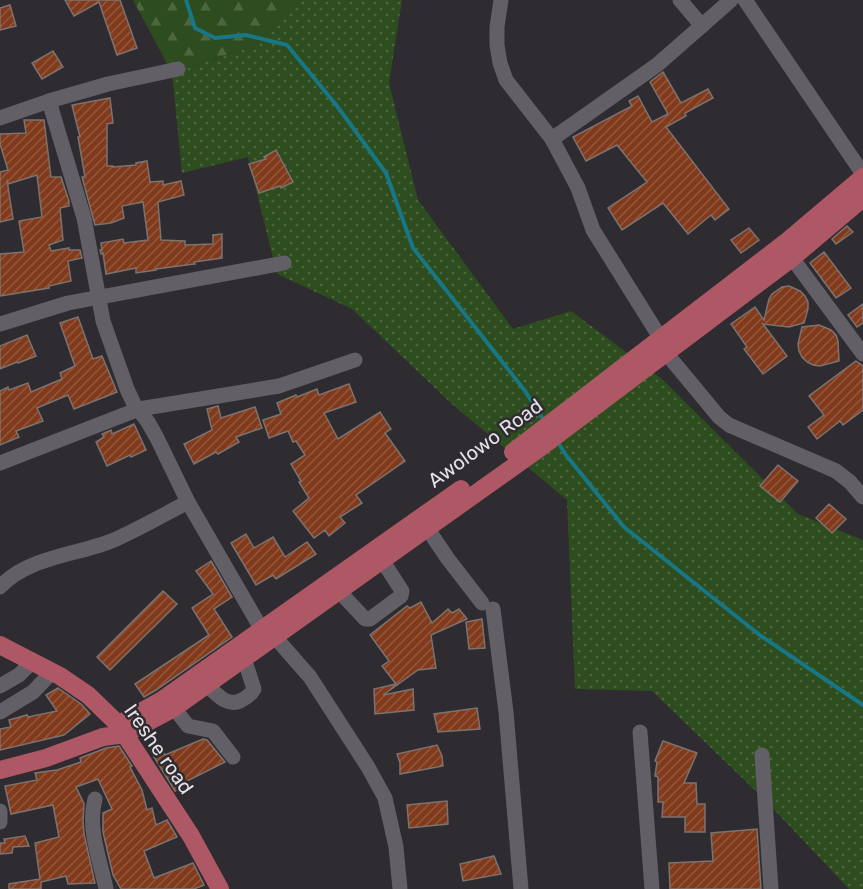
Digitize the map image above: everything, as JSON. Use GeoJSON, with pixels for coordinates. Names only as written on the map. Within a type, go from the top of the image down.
{"type":"FeatureCollection","features":[{"type":"Feature","properties":{"kind":"main road","name":"Awolowo Road"},"geometry":{"type":"LineString","coordinates":[[664,346],[863,176]]}},
{"type":"Feature","properties":{"kind":"main road","name":"Awolowo Road"},"geometry":{"type":"LineString","coordinates":[[122,729],[162,700],[339,591],[378,555],[428,528],[664,346],[792,258],[863,198]]}},
{"type":"Feature","properties":{"kind":"main road","name":"Awolowo Road"},"geometry":{"type":"LineString","coordinates":[[122,729],[174,708],[244,658],[268,633],[533,446]]}},
{"type":"Feature","properties":{"kind":"main road","name":"Ireshe road"},"geometry":{"type":"LineString","coordinates":[[0,645],[26,669],[52,672],[88,695],[122,729],[191,836],[220,889]]}},
{"type":"Feature","properties":{"kind":"main road"},"geometry":{"type":"LineString","coordinates":[[0,770],[46,758],[122,729]]}},
{"type":"Feature","properties":{"kind":"street"},"geometry":{"type":"LineString","coordinates":[[501,0],[497,45],[506,80],[552,139],[578,188],[593,230],[664,346],[718,417],[729,425],[836,471],[863,497]]}},
{"type":"Feature","properties":{"kind":"street"},"geometry":{"type":"LineString","coordinates":[[680,0],[702,26]]}},
{"type":"Feature","properties":{"kind":"street"},"geometry":{"type":"LineString","coordinates":[[552,139],[657,65],[731,0]]}},
{"type":"Feature","properties":{"kind":"street"},"geometry":{"type":"LineString","coordinates":[[746,0],[863,176]]}},
{"type":"Feature","properties":{"kind":"street"},"geometry":{"type":"LineString","coordinates":[[0,118],[108,84],[178,69]]}},
{"type":"Feature","properties":{"kind":"street"},"geometry":{"type":"LineString","coordinates":[[49,101],[84,218],[104,321],[127,390],[157,438],[188,502],[268,633],[310,677],[368,767],[385,798],[396,847],[400,889]]}},
{"type":"Feature","properties":{"kind":"street"},"geometry":{"type":"LineString","coordinates":[[792,258],[863,354]]}},
{"type":"Feature","properties":{"kind":"street"},"geometry":{"type":"LineString","coordinates":[[0,324],[68,303],[284,263]]}},
{"type":"Feature","properties":{"kind":"street"},"geometry":{"type":"LineString","coordinates":[[0,463],[139,409],[279,386],[355,360]]}},
{"type":"Feature","properties":{"kind":"street"},"geometry":{"type":"LineString","coordinates":[[0,587],[8,578],[28,567],[115,540],[188,502]]}},
{"type":"Feature","properties":{"kind":"street"},"geometry":{"type":"LineString","coordinates":[[428,528],[448,559],[488,606],[506,712],[521,889]]}},
{"type":"Feature","properties":{"kind":"street"},"geometry":{"type":"LineString","coordinates":[[339,591],[365,620],[370,619],[401,597],[402,591],[378,555]]}},
{"type":"Feature","properties":{"kind":"street"},"geometry":{"type":"LineString","coordinates":[[207,685],[222,699],[229,702],[235,703],[253,693],[254,689],[244,658]]}},
{"type":"Feature","properties":{"kind":"street"},"geometry":{"type":"LineString","coordinates":[[0,686],[26,669],[33,692]]}},
{"type":"Feature","properties":{"kind":"street"},"geometry":{"type":"LineString","coordinates":[[0,712],[33,692],[52,672]]}},
{"type":"Feature","properties":{"kind":"street"},"geometry":{"type":"LineString","coordinates":[[174,708],[189,726],[213,731],[233,757]]}},
{"type":"Feature","properties":{"kind":"street"},"geometry":{"type":"LineString","coordinates":[[640,732],[652,889]]}},
{"type":"Feature","properties":{"kind":"street"},"geometry":{"type":"LineString","coordinates":[[762,755],[771,889]]}},
{"type":"Feature","properties":{"kind":"street"},"geometry":{"type":"LineString","coordinates":[[95,799],[92,831],[106,889]]}},
{"type":"Feature","properties":{"kind":"street"},"geometry":{"type":"LineString","coordinates":[[0,811],[0,822]]}},
{"type":"Feature","properties":{"kind":"green space"},"geometry":{"type":"Polygon","coordinates":[[[133,0],[297,0],[253,46],[172,73],[133,0]]]}},
{"type":"Feature","properties":{"kind":"green space"},"geometry":{"type":"Polygon","coordinates":[[[297,0],[402,0],[389,83],[418,200],[513,329],[571,311],[662,379],[798,514],[863,540],[863,889],[849,889],[765,800],[652,691],[575,689],[567,500],[453,405],[352,309],[277,274],[248,157],[182,173],[172,73],[253,46],[297,0]]]}},
{"type":"Feature","properties":{"kind":"building"},"geometry":{"type":"Polygon","coordinates":[[[65,0],[120,0],[137,48],[117,55],[99,2],[74,16],[65,0]]]}},
{"type":"Feature","properties":{"kind":"building"},"geometry":{"type":"Polygon","coordinates":[[[10,5],[16,26],[0,30],[0,8],[10,5]]]}},
{"type":"Feature","properties":{"kind":"building"},"geometry":{"type":"Polygon","coordinates":[[[53,51],[63,67],[42,79],[32,63],[53,51]]]}},
{"type":"Feature","properties":{"kind":"building"},"geometry":{"type":"Polygon","coordinates":[[[663,72],[681,103],[708,89],[713,98],[685,113],[686,116],[666,127],[729,209],[715,220],[711,215],[688,234],[663,203],[622,230],[608,208],[647,182],[617,145],[586,161],[573,137],[632,106],[629,101],[638,96],[652,122],[668,114],[650,82],[663,72]]]}},
{"type":"Feature","properties":{"kind":"building"},"geometry":{"type":"Polygon","coordinates":[[[110,98],[113,123],[107,124],[107,166],[136,165],[136,163],[147,161],[150,182],[163,181],[163,185],[181,181],[184,195],[158,202],[161,240],[185,241],[185,245],[213,244],[213,235],[222,234],[222,258],[136,273],[136,268],[106,274],[103,253],[101,254],[100,250],[102,250],[101,243],[123,239],[124,243],[148,240],[143,202],[122,206],[124,218],[111,223],[95,225],[82,177],[85,177],[78,137],[80,137],[72,105],[110,98]]]}},
{"type":"Feature","properties":{"kind":"building"},"geometry":{"type":"Polygon","coordinates":[[[24,120],[44,120],[51,177],[61,177],[69,201],[69,206],[60,208],[63,240],[49,245],[51,251],[69,248],[69,250],[80,250],[82,258],[68,261],[71,281],[49,286],[49,288],[0,296],[0,254],[24,252],[19,221],[42,217],[37,175],[8,184],[7,180],[13,219],[0,222],[0,172],[8,170],[0,144],[0,134],[26,133],[24,120]]]}},
{"type":"Feature","properties":{"kind":"building"},"geometry":{"type":"Polygon","coordinates":[[[276,150],[293,182],[281,188],[280,186],[259,193],[249,164],[266,159],[264,157],[276,150]]]}},
{"type":"Feature","properties":{"kind":"building"},"geometry":{"type":"Polygon","coordinates":[[[847,226],[853,232],[836,244],[832,239],[847,226]]]}},
{"type":"Feature","properties":{"kind":"building"},"geometry":{"type":"Polygon","coordinates":[[[749,228],[759,240],[741,253],[731,240],[749,228]]]}},
{"type":"Feature","properties":{"kind":"building"},"geometry":{"type":"Polygon","coordinates":[[[824,252],[851,288],[836,298],[810,263],[824,252]]]}},
{"type":"Feature","properties":{"kind":"building"},"geometry":{"type":"Polygon","coordinates":[[[789,286],[800,291],[808,302],[804,323],[789,327],[763,324],[787,356],[763,374],[744,349],[747,347],[731,324],[755,307],[764,320],[772,294],[782,287],[789,286]]]}},
{"type":"Feature","properties":{"kind":"building"},"geometry":{"type":"Polygon","coordinates":[[[863,304],[863,323],[857,327],[848,315],[863,304]]]}},
{"type":"Feature","properties":{"kind":"building"},"geometry":{"type":"Polygon","coordinates":[[[78,317],[93,359],[102,356],[117,392],[74,409],[68,395],[37,408],[43,421],[16,431],[19,437],[0,445],[0,391],[28,383],[31,392],[62,379],[60,373],[75,366],[60,323],[78,317]]]}},
{"type":"Feature","properties":{"kind":"building"},"geometry":{"type":"Polygon","coordinates":[[[819,325],[836,335],[839,361],[820,366],[807,362],[802,357],[798,344],[802,327],[819,325]]]}},
{"type":"Feature","properties":{"kind":"building"},"geometry":{"type":"Polygon","coordinates":[[[27,335],[36,356],[0,369],[0,346],[27,335]]]}},
{"type":"Feature","properties":{"kind":"building"},"geometry":{"type":"Polygon","coordinates":[[[856,361],[863,366],[863,410],[843,425],[840,421],[817,439],[808,427],[824,415],[809,396],[856,361]]]}},
{"type":"Feature","properties":{"kind":"building"},"geometry":{"type":"Polygon","coordinates":[[[349,384],[356,402],[324,413],[338,439],[380,412],[391,429],[385,433],[405,461],[356,495],[362,503],[340,517],[345,523],[329,536],[325,530],[314,538],[293,511],[309,498],[291,464],[305,455],[296,441],[293,442],[288,431],[269,438],[263,420],[281,414],[277,403],[296,395],[297,397],[317,389],[319,395],[349,384]]]}},
{"type":"Feature","properties":{"kind":"building"},"geometry":{"type":"Polygon","coordinates":[[[218,406],[221,418],[255,407],[262,428],[236,437],[239,442],[194,464],[184,444],[212,430],[207,409],[218,406]]]}},
{"type":"Feature","properties":{"kind":"building"},"geometry":{"type":"Polygon","coordinates":[[[134,424],[146,450],[107,466],[96,442],[104,437],[102,434],[111,430],[112,434],[134,424]]]}},
{"type":"Feature","properties":{"kind":"building"},"geometry":{"type":"Polygon","coordinates":[[[778,465],[798,481],[780,502],[760,486],[778,465]]]}},
{"type":"Feature","properties":{"kind":"building"},"geometry":{"type":"Polygon","coordinates":[[[829,504],[846,519],[832,533],[816,518],[829,504]]]}},
{"type":"Feature","properties":{"kind":"building"},"geometry":{"type":"Polygon","coordinates":[[[246,534],[254,548],[273,537],[285,557],[307,542],[316,554],[276,579],[273,575],[256,585],[231,543],[246,534]]]}},
{"type":"Feature","properties":{"kind":"building"},"geometry":{"type":"Polygon","coordinates":[[[211,561],[232,597],[214,609],[232,637],[144,697],[135,684],[209,635],[192,608],[213,594],[196,571],[211,561]]]}},
{"type":"Feature","properties":{"kind":"building"},"geometry":{"type":"Polygon","coordinates":[[[163,591],[177,604],[110,670],[97,657],[163,591]]]}},
{"type":"Feature","properties":{"kind":"building"},"geometry":{"type":"Polygon","coordinates":[[[421,602],[432,623],[448,609],[452,613],[459,609],[467,619],[431,635],[436,668],[418,670],[383,695],[413,689],[414,710],[375,714],[374,689],[396,684],[382,666],[389,661],[370,635],[407,606],[410,608],[421,602]]]}},
{"type":"Feature","properties":{"kind":"building"},"geometry":{"type":"Polygon","coordinates":[[[482,619],[485,648],[469,649],[466,622],[482,619]]]}},
{"type":"Feature","properties":{"kind":"building"},"geometry":{"type":"Polygon","coordinates":[[[58,688],[81,704],[90,714],[64,735],[0,750],[0,729],[11,727],[9,720],[57,711],[46,695],[58,688]]]}},
{"type":"Feature","properties":{"kind":"building"},"geometry":{"type":"Polygon","coordinates":[[[477,708],[480,729],[438,732],[434,714],[477,708]]]}},
{"type":"Feature","properties":{"kind":"building"},"geometry":{"type":"Polygon","coordinates":[[[203,739],[207,740],[225,762],[181,784],[183,788],[175,791],[151,752],[161,748],[165,755],[203,739]]]}},
{"type":"Feature","properties":{"kind":"building"},"geometry":{"type":"Polygon","coordinates":[[[663,741],[697,753],[684,783],[696,783],[697,804],[705,804],[705,832],[685,832],[685,817],[662,817],[663,802],[658,802],[658,777],[655,776],[657,762],[655,761],[663,741]]]}},
{"type":"Feature","properties":{"kind":"building"},"geometry":{"type":"Polygon","coordinates":[[[437,745],[443,766],[400,774],[397,754],[437,745]]]}},
{"type":"Feature","properties":{"kind":"building"},"geometry":{"type":"Polygon","coordinates":[[[119,746],[132,766],[130,767],[142,790],[147,810],[152,808],[156,825],[167,820],[177,837],[144,851],[154,878],[193,863],[204,885],[194,889],[121,889],[113,875],[103,832],[103,813],[112,809],[98,779],[76,787],[84,804],[84,834],[95,883],[68,884],[66,876],[41,882],[41,889],[9,889],[9,884],[40,879],[35,843],[59,837],[53,805],[11,814],[5,786],[37,780],[35,773],[57,770],[81,762],[80,758],[106,748],[119,746]]]}},
{"type":"Feature","properties":{"kind":"building"},"geometry":{"type":"Polygon","coordinates":[[[447,801],[448,824],[409,828],[407,805],[447,801]]]}},
{"type":"Feature","properties":{"kind":"building"},"geometry":{"type":"Polygon","coordinates":[[[757,829],[761,889],[670,889],[669,863],[713,861],[711,833],[757,829]]]}},
{"type":"Feature","properties":{"kind":"building"},"geometry":{"type":"Polygon","coordinates":[[[25,836],[29,846],[13,847],[12,853],[0,854],[0,843],[5,843],[4,839],[25,836]]]}},
{"type":"Feature","properties":{"kind":"building"},"geometry":{"type":"Polygon","coordinates":[[[494,856],[501,874],[463,881],[460,864],[494,856]]]}},
{"type":"Feature","properties":{"kind":"waterway"},"geometry":{"type":"LineString","coordinates":[[186,0],[195,28],[215,38],[246,35],[287,45],[337,106],[386,173],[413,248],[525,391],[545,422]]}},
{"type":"Feature","properties":{"kind":"waterway"},"geometry":{"type":"LineString","coordinates":[[557,441],[624,527],[761,636],[863,705]]}}]}
